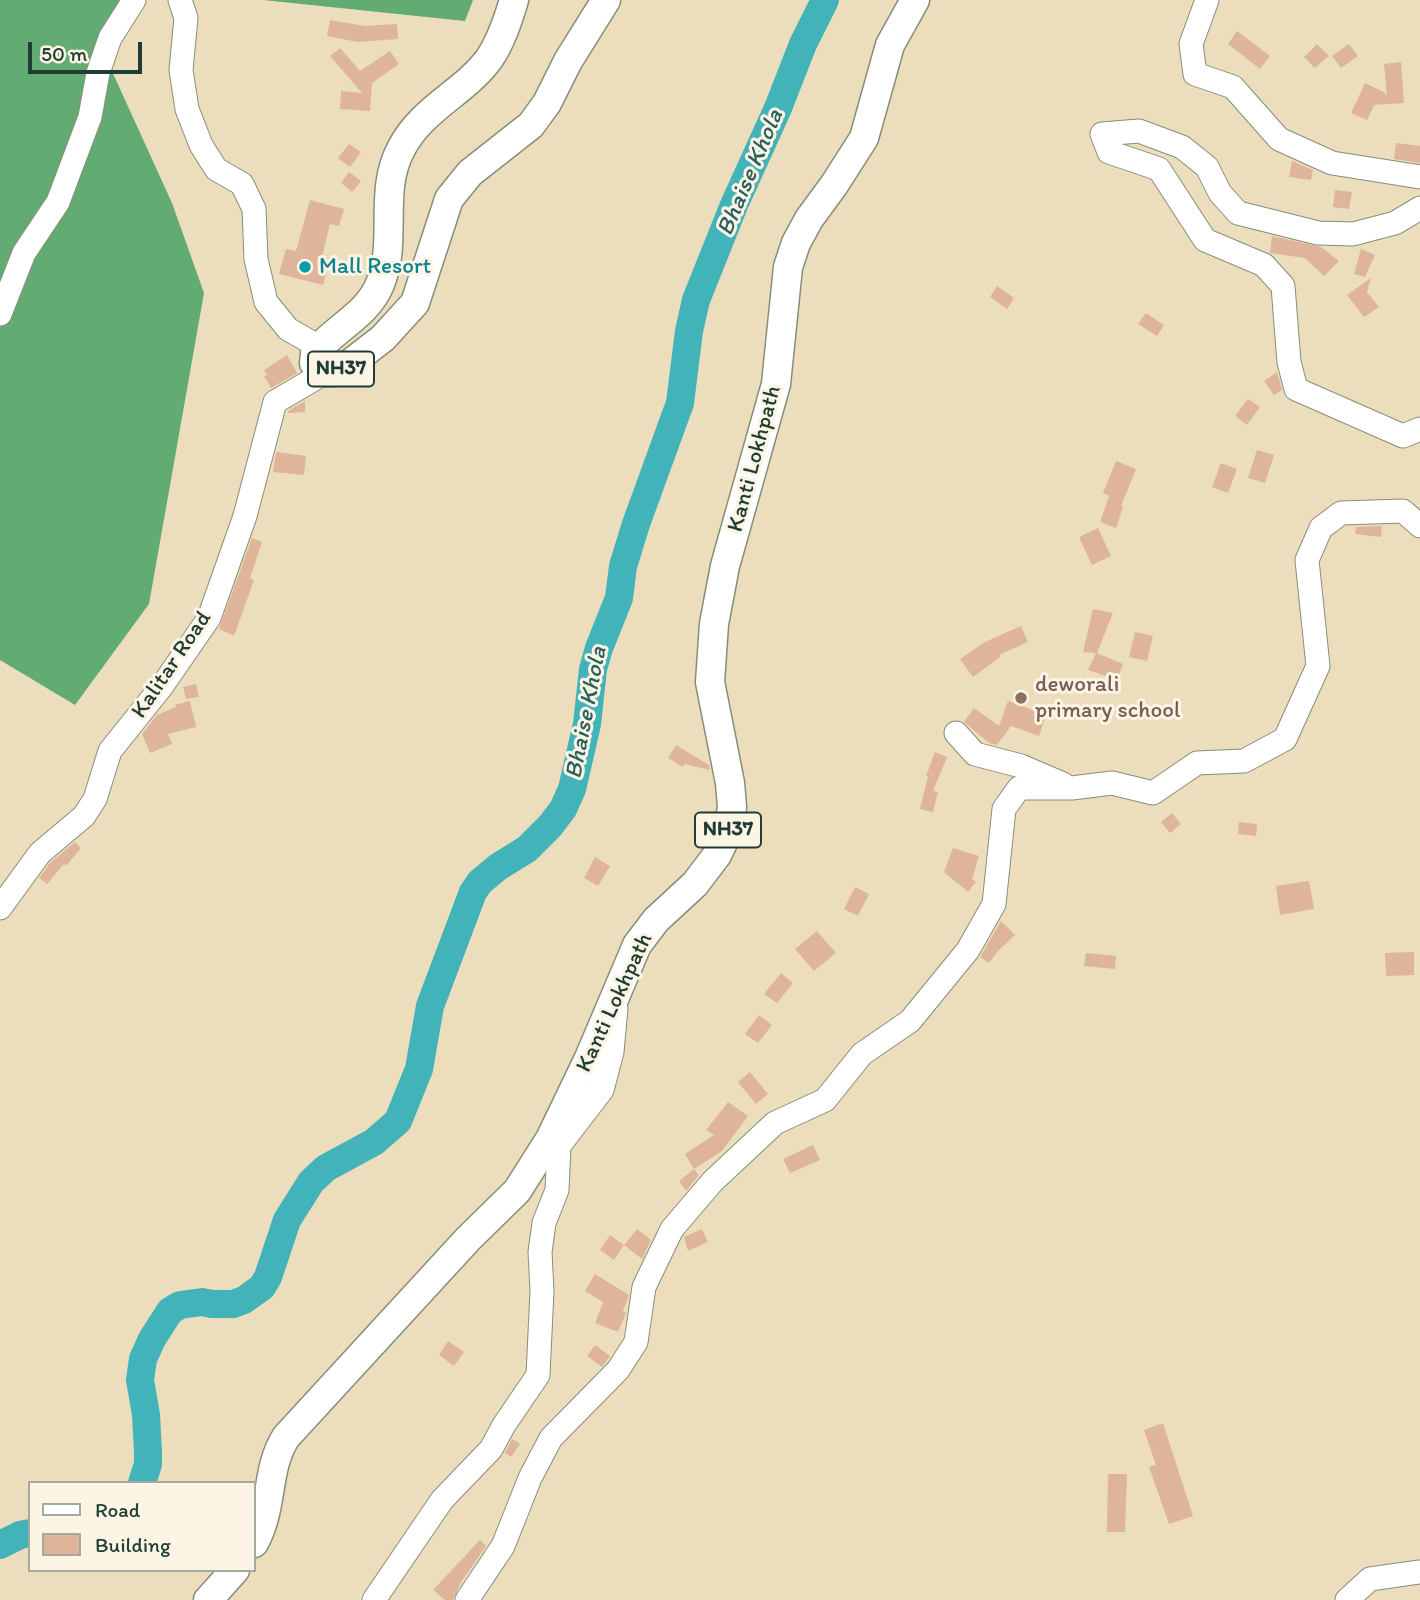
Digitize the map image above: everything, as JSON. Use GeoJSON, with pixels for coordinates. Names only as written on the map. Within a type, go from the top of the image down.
{"type":"FeatureCollection","features":[{"type":"Feature","properties":{"kind":"main road","name":"NH37"},"geometry":{"type":"LineString","coordinates":[[514,0],[489,59],[413,128],[399,151],[388,198],[386,266],[379,286],[365,308],[323,360],[347,366],[383,338],[415,303],[449,199],[470,173],[531,125],[547,103],[606,0]]}},
{"type":"Feature","properties":{"kind":"main road","name":"Kanti Lokhpath"},"geometry":{"type":"LineString","coordinates":[[256,1538],[268,1508],[276,1452],[286,1437],[468,1239],[517,1191],[550,1139],[589,1058],[637,945],[656,920],[695,884],[718,855],[728,832],[732,807],[730,783],[709,682],[715,624],[725,566],[776,383],[788,267],[808,219],[864,138],[890,45],[915,0]]}},
{"type":"Feature","properties":{"kind":"main road"},"geometry":{"type":"LineString","coordinates":[[208,1600],[233,1572]]}},
{"type":"Feature","properties":{"kind":"street"},"geometry":{"type":"LineString","coordinates":[[0,314],[24,253],[58,202],[90,117],[98,73],[110,38],[134,0]]}},
{"type":"Feature","properties":{"kind":"street"},"geometry":{"type":"LineString","coordinates":[[180,0],[186,18],[181,70],[187,109],[201,145],[216,169],[242,184],[254,209],[256,259],[266,302],[288,329],[323,360]]}},
{"type":"Feature","properties":{"kind":"street"},"geometry":{"type":"LineString","coordinates":[[1207,0],[1191,44],[1195,74],[1233,88],[1279,139],[1332,163],[1420,177]]}},
{"type":"Feature","properties":{"kind":"street"},"geometry":{"type":"LineString","coordinates":[[1420,208],[1395,223],[1353,233],[1318,233],[1238,213],[1220,193],[1207,167],[1182,147],[1139,131],[1102,134],[1109,152],[1159,169],[1205,240],[1264,265],[1283,286],[1289,362],[1296,389],[1403,436],[1420,429]]}},
{"type":"Feature","properties":{"kind":"street","name":"Kalitar Road"},"geometry":{"type":"LineString","coordinates":[[0,908],[40,853],[83,817],[95,799],[110,751],[162,686],[209,618],[245,516],[275,402],[323,360]]}},
{"type":"Feature","properties":{"kind":"street"},"geometry":{"type":"LineString","coordinates":[[467,1600],[503,1546],[530,1478],[551,1438],[618,1370],[636,1342],[644,1287],[672,1229],[713,1181],[775,1122],[825,1100],[862,1054],[910,1021],[968,950],[994,904],[1004,809],[1019,788],[1072,788],[1112,783],[1153,793],[1197,763],[1244,761],[1285,739],[1318,666],[1307,560],[1321,528],[1341,513],[1403,511],[1420,526]]}},
{"type":"Feature","properties":{"kind":"street"},"geometry":{"type":"LineString","coordinates":[[956,733],[975,754],[1021,766],[1072,788]]}},
{"type":"Feature","properties":{"kind":"street"},"geometry":{"type":"LineString","coordinates":[[374,1600],[442,1500],[491,1449],[538,1375],[542,1291],[540,1252],[544,1223],[557,1190],[559,1146],[602,1090],[611,1052],[618,989]]}},
{"type":"Feature","properties":{"kind":"street"},"geometry":{"type":"LineString","coordinates":[[1347,1600],[1370,1579],[1420,1572]]}},
{"type":"Feature","properties":{"kind":"green space"},"geometry":{"type":"Polygon","coordinates":[[[0,0],[119,0],[105,56],[172,203],[204,293],[149,604],[75,705],[0,660],[0,0]]]}},
{"type":"Feature","properties":{"kind":"green space"},"geometry":{"type":"Polygon","coordinates":[[[263,0],[473,0],[465,21],[263,0]]]}},
{"type":"Feature","properties":{"kind":"building"},"geometry":{"type":"Polygon","coordinates":[[[330,20],[365,26],[397,24],[398,39],[358,42],[327,36],[330,20]]]}},
{"type":"Feature","properties":{"kind":"building"},"geometry":{"type":"Polygon","coordinates":[[[1237,31],[1270,56],[1260,69],[1228,44],[1237,31]]]}},
{"type":"Feature","properties":{"kind":"building"},"geometry":{"type":"Polygon","coordinates":[[[1317,44],[1329,56],[1315,68],[1304,57],[1317,44]]]}},
{"type":"Feature","properties":{"kind":"building"},"geometry":{"type":"Polygon","coordinates":[[[1349,44],[1358,56],[1341,68],[1332,56],[1349,44]]]}},
{"type":"Feature","properties":{"kind":"building"},"geometry":{"type":"Polygon","coordinates":[[[340,48],[360,71],[390,51],[399,64],[372,83],[370,111],[340,109],[341,91],[362,93],[330,56],[340,48]]]}},
{"type":"Feature","properties":{"kind":"building"},"geometry":{"type":"Polygon","coordinates":[[[1401,62],[1404,103],[1374,105],[1367,120],[1351,113],[1365,83],[1387,96],[1384,64],[1401,62]]]}},
{"type":"Feature","properties":{"kind":"building"},"geometry":{"type":"Polygon","coordinates":[[[1396,143],[1420,146],[1420,163],[1394,159],[1396,143]]]}},
{"type":"Feature","properties":{"kind":"building"},"geometry":{"type":"Polygon","coordinates":[[[349,144],[361,152],[350,167],[338,158],[349,144]]]}},
{"type":"Feature","properties":{"kind":"building"},"geometry":{"type":"Polygon","coordinates":[[[1292,161],[1313,170],[1311,180],[1289,177],[1292,161]]]}},
{"type":"Feature","properties":{"kind":"building"},"geometry":{"type":"Polygon","coordinates":[[[349,172],[361,181],[352,192],[341,183],[349,172]]]}},
{"type":"Feature","properties":{"kind":"building"},"geometry":{"type":"Polygon","coordinates":[[[1335,190],[1352,192],[1349,209],[1333,207],[1335,190]]]}},
{"type":"Feature","properties":{"kind":"building"},"geometry":{"type":"Polygon","coordinates":[[[310,200],[344,209],[339,226],[330,224],[322,257],[330,259],[323,285],[279,274],[286,249],[296,251],[310,200]]]}},
{"type":"Feature","properties":{"kind":"building"},"geometry":{"type":"Polygon","coordinates":[[[1272,236],[1321,247],[1339,261],[1324,276],[1305,258],[1270,253],[1272,236]]]}},
{"type":"Feature","properties":{"kind":"building"},"geometry":{"type":"Polygon","coordinates":[[[1361,249],[1375,255],[1365,277],[1354,274],[1361,249]]]}},
{"type":"Feature","properties":{"kind":"building"},"geometry":{"type":"Polygon","coordinates":[[[1371,278],[1367,292],[1379,307],[1364,317],[1347,295],[1371,278]]]}},
{"type":"Feature","properties":{"kind":"building"},"geometry":{"type":"Polygon","coordinates":[[[997,286],[1014,298],[1007,309],[990,297],[997,286]]]}},
{"type":"Feature","properties":{"kind":"building"},"geometry":{"type":"Polygon","coordinates":[[[1146,313],[1164,325],[1157,336],[1138,324],[1146,313]]]}},
{"type":"Feature","properties":{"kind":"building"},"geometry":{"type":"Polygon","coordinates":[[[287,355],[297,373],[271,388],[264,376],[267,375],[264,370],[287,355]]]}},
{"type":"Feature","properties":{"kind":"building"},"geometry":{"type":"Polygon","coordinates":[[[1277,372],[1282,390],[1274,395],[1264,381],[1277,372]]]}},
{"type":"Feature","properties":{"kind":"building"},"geometry":{"type":"Polygon","coordinates":[[[1248,399],[1260,407],[1247,425],[1235,416],[1248,399]]]}},
{"type":"Feature","properties":{"kind":"building"},"geometry":{"type":"Polygon","coordinates":[[[305,401],[305,412],[288,413],[288,411],[305,401]]]}},
{"type":"Feature","properties":{"kind":"building"},"geometry":{"type":"Polygon","coordinates":[[[1257,450],[1274,455],[1265,483],[1248,478],[1257,450]]]}},
{"type":"Feature","properties":{"kind":"building"},"geometry":{"type":"Polygon","coordinates":[[[276,452],[306,456],[304,475],[273,472],[276,452]]]}},
{"type":"Feature","properties":{"kind":"building"},"geometry":{"type":"Polygon","coordinates":[[[1116,461],[1136,469],[1121,506],[1123,507],[1116,528],[1100,522],[1109,496],[1103,493],[1116,461]]]}},
{"type":"Feature","properties":{"kind":"building"},"geometry":{"type":"Polygon","coordinates":[[[1221,463],[1237,469],[1228,493],[1212,487],[1221,463]]]}},
{"type":"Feature","properties":{"kind":"building"},"geometry":{"type":"Polygon","coordinates":[[[1382,526],[1381,537],[1355,534],[1356,527],[1382,526]]]}},
{"type":"Feature","properties":{"kind":"building"},"geometry":{"type":"Polygon","coordinates":[[[1098,528],[1111,556],[1092,565],[1079,537],[1098,528]]]}},
{"type":"Feature","properties":{"kind":"building"},"geometry":{"type":"Polygon","coordinates":[[[252,538],[262,542],[250,578],[254,580],[234,636],[219,629],[252,538]]]}},
{"type":"Feature","properties":{"kind":"building"},"geometry":{"type":"Polygon","coordinates":[[[1093,609],[1113,613],[1097,653],[1123,664],[1117,680],[1088,670],[1096,653],[1083,652],[1093,609]]]}},
{"type":"Feature","properties":{"kind":"building"},"geometry":{"type":"Polygon","coordinates":[[[1021,626],[1028,642],[999,655],[1000,657],[973,677],[960,659],[985,642],[1021,626]]]}},
{"type":"Feature","properties":{"kind":"building"},"geometry":{"type":"Polygon","coordinates":[[[1135,632],[1153,636],[1147,661],[1129,657],[1135,632]]]}},
{"type":"Feature","properties":{"kind":"building"},"geometry":{"type":"Polygon","coordinates":[[[196,684],[199,697],[186,699],[183,687],[196,684]]]}},
{"type":"Feature","properties":{"kind":"building"},"geometry":{"type":"Polygon","coordinates":[[[190,701],[196,727],[168,734],[172,744],[150,753],[142,734],[157,715],[176,707],[175,705],[190,701]]]}},
{"type":"Feature","properties":{"kind":"building"},"geometry":{"type":"Polygon","coordinates":[[[1008,701],[1046,715],[1039,736],[1011,726],[997,745],[989,743],[964,722],[974,708],[999,726],[1008,701]]]}},
{"type":"Feature","properties":{"kind":"building"},"geometry":{"type":"Polygon","coordinates":[[[676,745],[709,765],[710,770],[685,764],[683,767],[668,758],[676,745]]]}},
{"type":"Feature","properties":{"kind":"building"},"geometry":{"type":"Polygon","coordinates":[[[935,752],[947,757],[933,791],[938,792],[933,812],[920,809],[926,776],[935,752]]]}},
{"type":"Feature","properties":{"kind":"building"},"geometry":{"type":"Polygon","coordinates":[[[1172,813],[1181,824],[1170,833],[1161,822],[1172,813]]]}},
{"type":"Feature","properties":{"kind":"building"},"geometry":{"type":"Polygon","coordinates":[[[1239,822],[1257,824],[1256,836],[1238,834],[1239,822]]]}},
{"type":"Feature","properties":{"kind":"building"},"geometry":{"type":"Polygon","coordinates":[[[75,842],[81,848],[66,866],[64,864],[47,884],[39,878],[50,863],[75,842]]]}},
{"type":"Feature","properties":{"kind":"building"},"geometry":{"type":"Polygon","coordinates":[[[953,848],[979,856],[972,879],[976,882],[968,892],[944,872],[953,848]]]}},
{"type":"Feature","properties":{"kind":"building"},"geometry":{"type":"Polygon","coordinates":[[[595,857],[610,866],[598,886],[584,878],[595,857]]]}},
{"type":"Feature","properties":{"kind":"building"},"geometry":{"type":"Polygon","coordinates":[[[1309,881],[1314,909],[1280,915],[1276,886],[1309,881]]]}},
{"type":"Feature","properties":{"kind":"building"},"geometry":{"type":"Polygon","coordinates":[[[855,887],[869,894],[858,916],[844,909],[855,887]]]}},
{"type":"Feature","properties":{"kind":"building"},"geometry":{"type":"Polygon","coordinates":[[[1001,921],[1015,935],[989,963],[980,957],[1001,921]]]}},
{"type":"Feature","properties":{"kind":"building"},"geometry":{"type":"Polygon","coordinates":[[[817,931],[836,953],[814,971],[795,949],[817,931]]]}},
{"type":"Feature","properties":{"kind":"building"},"geometry":{"type":"Polygon","coordinates":[[[1414,952],[1414,975],[1386,976],[1385,953],[1414,952]]]}},
{"type":"Feature","properties":{"kind":"building"},"geometry":{"type":"Polygon","coordinates":[[[1086,953],[1116,956],[1115,969],[1084,966],[1086,953]]]}},
{"type":"Feature","properties":{"kind":"building"},"geometry":{"type":"Polygon","coordinates":[[[781,973],[793,983],[777,1003],[764,994],[781,973]]]}},
{"type":"Feature","properties":{"kind":"building"},"geometry":{"type":"Polygon","coordinates":[[[759,1015],[772,1025],[758,1043],[745,1034],[759,1015]]]}},
{"type":"Feature","properties":{"kind":"building"},"geometry":{"type":"Polygon","coordinates":[[[750,1072],[768,1094],[756,1104],[738,1082],[750,1072]]]}},
{"type":"Feature","properties":{"kind":"building"},"geometry":{"type":"Polygon","coordinates":[[[728,1102],[748,1116],[722,1151],[694,1169],[685,1154],[714,1135],[706,1130],[728,1102]]]}},
{"type":"Feature","properties":{"kind":"building"},"geometry":{"type":"Polygon","coordinates":[[[813,1145],[820,1160],[790,1173],[783,1159],[813,1145]]]}},
{"type":"Feature","properties":{"kind":"building"},"geometry":{"type":"Polygon","coordinates":[[[694,1169],[699,1175],[686,1191],[679,1181],[694,1169]]]}},
{"type":"Feature","properties":{"kind":"building"},"geometry":{"type":"Polygon","coordinates":[[[637,1229],[651,1240],[642,1259],[624,1245],[637,1229]]]}},
{"type":"Feature","properties":{"kind":"building"},"geometry":{"type":"Polygon","coordinates":[[[702,1229],[708,1242],[688,1251],[684,1237],[702,1229]]]}},
{"type":"Feature","properties":{"kind":"building"},"geometry":{"type":"Polygon","coordinates":[[[610,1235],[624,1245],[614,1260],[600,1250],[610,1235]]]}},
{"type":"Feature","properties":{"kind":"building"},"geometry":{"type":"Polygon","coordinates":[[[595,1274],[629,1295],[623,1311],[626,1313],[618,1332],[595,1323],[603,1302],[585,1291],[595,1274]]]}},
{"type":"Feature","properties":{"kind":"building"},"geometry":{"type":"Polygon","coordinates":[[[448,1341],[464,1352],[454,1366],[439,1355],[448,1341]]]}},
{"type":"Feature","properties":{"kind":"building"},"geometry":{"type":"Polygon","coordinates":[[[595,1345],[610,1356],[602,1367],[587,1356],[595,1345]]]}},
{"type":"Feature","properties":{"kind":"building"},"geometry":{"type":"Polygon","coordinates":[[[1163,1423],[1193,1516],[1169,1524],[1149,1467],[1156,1465],[1144,1430],[1163,1423]]]}},
{"type":"Feature","properties":{"kind":"building"},"geometry":{"type":"Polygon","coordinates":[[[512,1439],[520,1444],[511,1457],[505,1453],[512,1439]]]}},
{"type":"Feature","properties":{"kind":"building"},"geometry":{"type":"Polygon","coordinates":[[[1108,1474],[1127,1474],[1125,1532],[1107,1532],[1108,1474]]]}},
{"type":"Feature","properties":{"kind":"building"},"geometry":{"type":"Polygon","coordinates":[[[480,1540],[486,1546],[460,1584],[453,1600],[445,1600],[433,1590],[480,1540]]]}},
{"type":"Feature","properties":{"kind":"waterway","name":"Bhaise Khola"},"geometry":{"type":"LineString","coordinates":[[143,1481],[148,1453],[146,1415],[140,1380],[143,1359],[152,1339],[170,1311],[180,1305],[202,1302],[233,1304],[244,1300],[262,1287],[268,1277],[287,1220],[311,1182],[326,1168],[374,1142],[398,1121],[419,1069],[430,1006],[473,892],[480,882],[498,867],[527,849],[563,809],[572,789],[587,724],[593,669],[599,648],[619,598],[623,566],[636,524],[680,403],[689,331],[696,300],[803,44],[825,0]]}},
{"type":"Feature","properties":{"kind":"waterway","name":"Bhaise Khola"},"geometry":{"type":"LineString","coordinates":[[0,1545],[28,1533]]}},
{"type":"Feature","properties":{"kind":"place","name":"Mall Resort"},"geometry":{"type":"Point","coordinates":[305,267]}},
{"type":"Feature","properties":{"kind":"place","name":"deworali primary school"},"geometry":{"type":"Point","coordinates":[1021,698]}}]}
